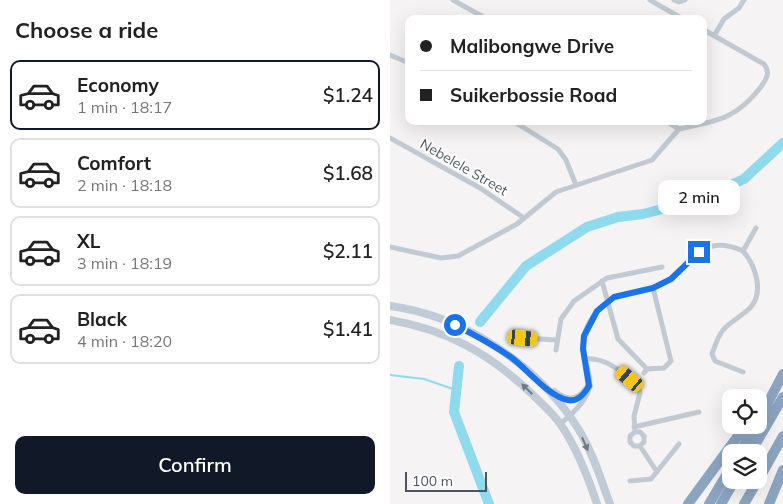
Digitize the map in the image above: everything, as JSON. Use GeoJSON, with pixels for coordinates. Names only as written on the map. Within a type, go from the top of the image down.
{"type":"FeatureCollection","features":[{"type":"Feature","properties":{"kind":"highway"},"geometry":{"type":"LineString","coordinates":[[767,397],[783,374]]}},
{"type":"Feature","properties":{"kind":"highway"},"geometry":{"type":"LineString","coordinates":[[767,405],[783,374]]}},
{"type":"Feature","properties":{"kind":"highway"},"geometry":{"type":"LineString","coordinates":[[756,444],[783,397]]}},
{"type":"Feature","properties":{"kind":"highway"},"geometry":{"type":"LineString","coordinates":[[688,504],[739,434]]}},
{"type":"Feature","properties":{"kind":"highway"},"geometry":{"type":"LineString","coordinates":[[767,464],[783,436]]}},
{"type":"Feature","properties":{"kind":"highway"},"geometry":{"type":"LineString","coordinates":[[768,504],[783,470]]}},
{"type":"Feature","properties":{"kind":"highway"},"geometry":{"type":"LineString","coordinates":[[709,504],[722,482]]}},
{"type":"Feature","properties":{"kind":"highway"},"geometry":{"type":"LineString","coordinates":[[721,504],[730,489]]}},
{"type":"Feature","properties":{"kind":"highway"},"geometry":{"type":"LineString","coordinates":[[744,504],[752,489]]}},
{"type":"Feature","properties":{"kind":"main road"},"geometry":{"type":"LineString","coordinates":[[390,306],[432,316],[470,333],[514,359],[542,385],[570,416],[580,433],[610,504]]}},
{"type":"Feature","properties":{"kind":"main road"},"geometry":{"type":"LineString","coordinates":[[390,320],[434,331],[476,350],[505,369],[560,424],[589,481],[597,504]]}},
{"type":"Feature","properties":{"kind":"main road"},"geometry":{"type":"LineString","coordinates":[[542,385],[570,400],[582,396],[589,386]]}},
{"type":"Feature","properties":{"kind":"street"},"geometry":{"type":"LineString","coordinates":[[453,0],[480,15]]}},
{"type":"Feature","properties":{"kind":"street"},"geometry":{"type":"LineString","coordinates":[[650,0],[676,15]]}},
{"type":"Feature","properties":{"kind":"street"},"geometry":{"type":"LineString","coordinates":[[674,0],[679,2],[685,0]]}},
{"type":"Feature","properties":{"kind":"street"},"geometry":{"type":"LineString","coordinates":[[714,36],[724,19],[739,8],[744,0]]}},
{"type":"Feature","properties":{"kind":"street"},"geometry":{"type":"LineString","coordinates":[[707,32],[764,64],[767,70],[767,77],[741,110],[707,122]]}},
{"type":"Feature","properties":{"kind":"street"},"geometry":{"type":"LineString","coordinates":[[390,55],[405,61]]}},
{"type":"Feature","properties":{"kind":"street"},"geometry":{"type":"LineString","coordinates":[[519,125],[558,149],[566,160],[576,185]]}},
{"type":"Feature","properties":{"kind":"street"},"geometry":{"type":"LineString","coordinates":[[672,125],[679,129]]}},
{"type":"Feature","properties":{"kind":"street"},"geometry":{"type":"LineString","coordinates":[[390,248],[432,256],[453,257],[496,236],[524,218],[556,192],[652,160],[679,129],[694,125]]}},
{"type":"Feature","properties":{"kind":"street","name":"Nebelele Street"},"geometry":{"type":"LineString","coordinates":[[390,138],[474,184],[524,218]]}},
{"type":"Feature","properties":{"kind":"street"},"geometry":{"type":"LineString","coordinates":[[743,250],[756,228]]}},
{"type":"Feature","properties":{"kind":"street"},"geometry":{"type":"LineString","coordinates":[[560,424],[570,416],[583,400],[589,386],[584,359],[584,336],[587,326],[597,311],[608,301],[624,293],[653,288],[671,279],[694,255],[704,249],[723,245],[743,250]]}},
{"type":"Feature","properties":{"kind":"street"},"geometry":{"type":"LineString","coordinates":[[743,250],[758,286],[756,299],[747,311],[721,332],[712,354],[715,362],[743,372]]}},
{"type":"Feature","properties":{"kind":"street"},"geometry":{"type":"LineString","coordinates":[[556,350],[556,340],[564,312],[574,301],[602,281],[613,276],[662,267]]}},
{"type":"Feature","properties":{"kind":"street"},"geometry":{"type":"LineString","coordinates":[[602,281],[618,339],[645,371],[664,368],[671,361],[653,288]]}},
{"type":"Feature","properties":{"kind":"street"},"geometry":{"type":"LineString","coordinates":[[523,338],[556,340]]}},
{"type":"Feature","properties":{"kind":"street"},"geometry":{"type":"LineString","coordinates":[[584,359],[597,359],[614,366],[639,389],[640,393],[634,416],[634,429],[630,436],[630,442],[634,446],[640,446],[644,442],[644,436],[634,429]]}},
{"type":"Feature","properties":{"kind":"street"},"geometry":{"type":"LineString","coordinates":[[634,429],[699,412]]}},
{"type":"Feature","properties":{"kind":"street"},"geometry":{"type":"LineString","coordinates":[[630,481],[651,478],[679,444]]}},
{"type":"Feature","properties":{"kind":"street"},"geometry":{"type":"LineString","coordinates":[[640,446],[657,472]]}},
{"type":"Feature","properties":{"kind":"waterway"},"geometry":{"type":"LineString","coordinates":[[480,322],[526,266],[587,227],[618,217],[643,214],[697,200],[744,179],[783,143]]}},
{"type":"Feature","properties":{"kind":"waterway"},"geometry":{"type":"LineString","coordinates":[[459,366],[454,412],[489,504]]}},
{"type":"Feature","properties":{"kind":"waterway"},"geometry":{"type":"LineString","coordinates":[[390,375],[424,379],[456,390]]}},
{"type":"Feature","properties":{"kind":"route"},"geometry":{"type":"LineString","coordinates":[[455,325],[514,359],[542,385],[557,395],[572,400],[582,396],[589,386],[584,359],[584,336],[587,326],[597,311],[614,297],[662,285],[680,271],[699,252]]}}]}
